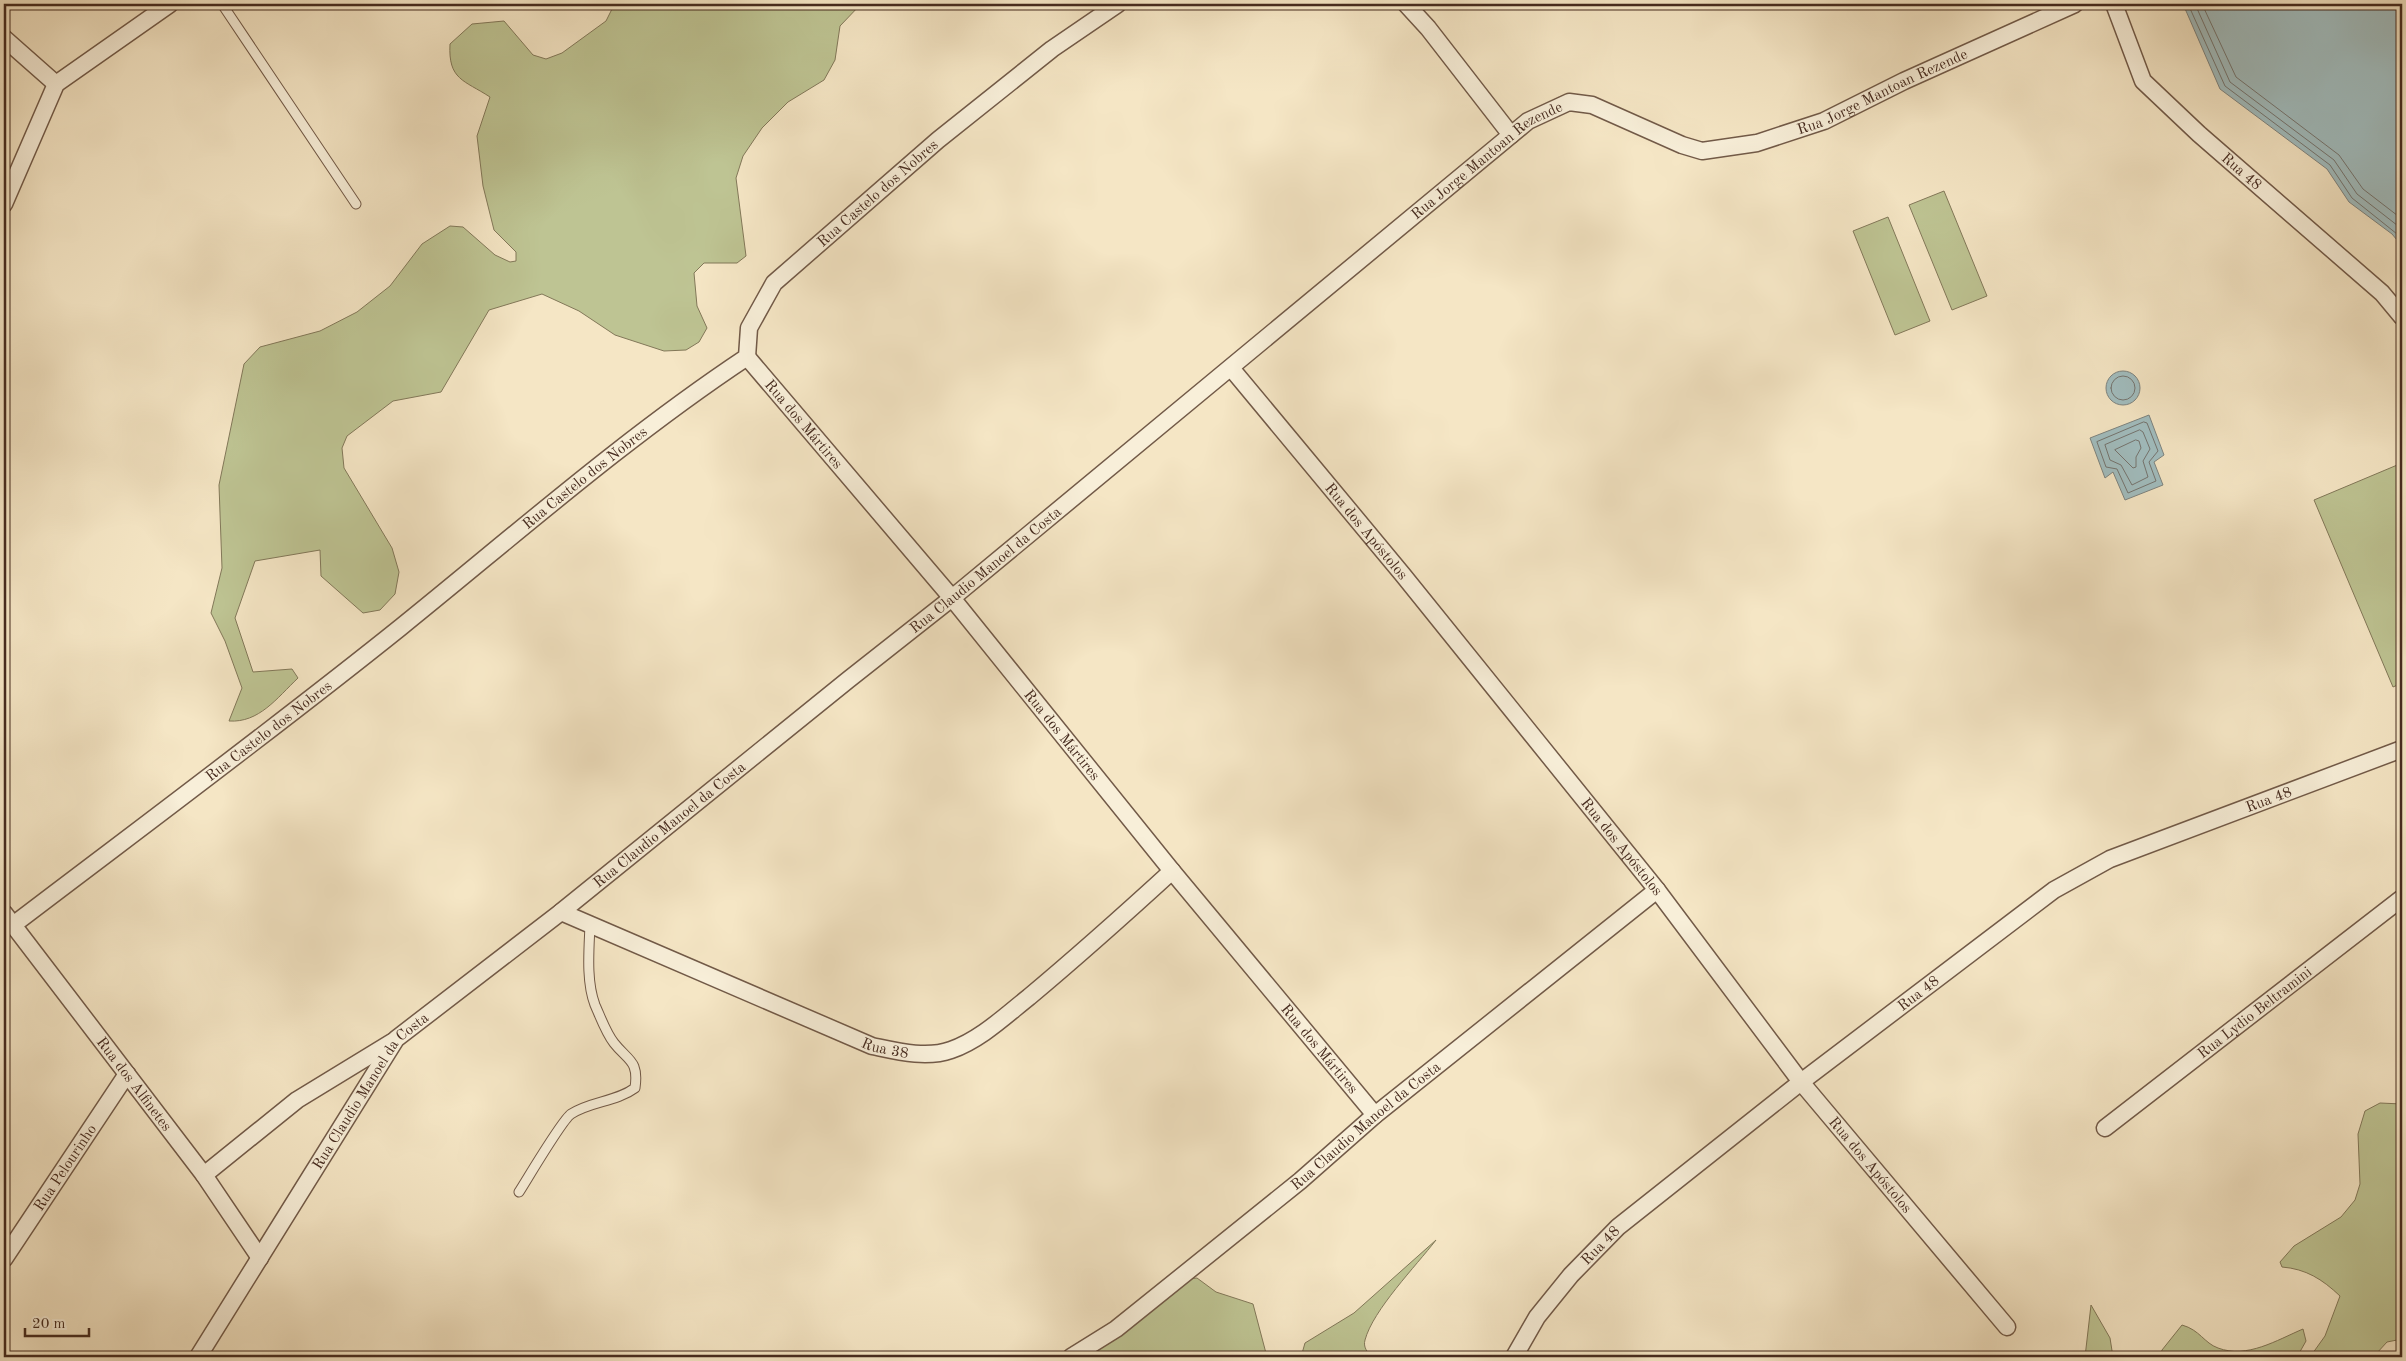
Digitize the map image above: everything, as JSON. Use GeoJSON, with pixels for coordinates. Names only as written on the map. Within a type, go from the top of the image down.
{"type":"FeatureCollection","features":[{"type":"Feature","properties":{"kind":"street"},"geometry":{"type":"LineString","coordinates":[[4,204],[56,84],[170,4]]}},
{"type":"Feature","properties":{"kind":"street","name":"Rua Castelo dos Nobres"},"geometry":{"type":"LineString","coordinates":[[8,919],[248,747],[408,622],[618,450],[688,396],[746,357],[749,328],[774,283],[938,140],[1052,49],[1118,4]]}},
{"type":"Feature","properties":{"kind":"street"},"geometry":{"type":"LineString","coordinates":[[1406,4],[1428,28],[1511,135]]}},
{"type":"Feature","properties":{"kind":"street","name":"Rua Jorge Mantoan Rezende"},"geometry":{"type":"LineString","coordinates":[[1231,368],[1528,121],[1569,102],[1592,105],[1682,145],[1702,151],[1757,144],[1824,121],[2059,7],[2075,4]]}},
{"type":"Feature","properties":{"kind":"street","name":"Rua 48"},"geometry":{"type":"LineString","coordinates":[[2114,4],[2143,81],[2199,134],[2382,293],[2402,317]]}},
{"type":"Feature","properties":{"kind":"street"},"geometry":{"type":"LineString","coordinates":[[4,38],[56,84]]}},
{"type":"Feature","properties":{"kind":"street","name":"Rua dos Mártires"},"geometry":{"type":"LineString","coordinates":[[746,357],[952,598],[1172,871],[1375,1115]]}},
{"type":"Feature","properties":{"kind":"street","name":"Rua Claudio Manoel da Costa"},"geometry":{"type":"LineString","coordinates":[[198,1357],[396,1039],[561,912],[952,598],[1231,368]]}},
{"type":"Feature","properties":{"kind":"street","name":"Rua dos Apóstolos"},"geometry":{"type":"LineString","coordinates":[[1231,368],[1403,575],[1657,890],[1801,1082],[2007,1328]]}},
{"type":"Feature","properties":{"kind":"street","name":"Rua 48"},"geometry":{"type":"LineString","coordinates":[[1514,1357],[1537,1317],[1572,1275],[1618,1228],[1801,1082],[2030,907],[2076,876],[2110,859],[2402,749]]}},
{"type":"Feature","properties":{"kind":"street","name":"Rua 38"},"geometry":{"type":"LineString","coordinates":[[561,912],[872,1046],[901,1053],[928,1053],[950,1050],[989,1030],[1089,948],[1172,871]]}},
{"type":"Feature","properties":{"kind":"street","name":"Rua Claudio Manoel da Costa"},"geometry":{"type":"LineString","coordinates":[[1071,1357],[1124,1323],[1300,1181],[1375,1115],[1657,890]]}},
{"type":"Feature","properties":{"kind":"street","name":"Rua Lydio Beltramini"},"geometry":{"type":"LineString","coordinates":[[2106,1128],[2402,898]]}},
{"type":"Feature","properties":{"kind":"street","name":"Rua dos Alfinetes"},"geometry":{"type":"LineString","coordinates":[[8,919],[204,1175],[260,1258]]}},
{"type":"Feature","properties":{"kind":"street"},"geometry":{"type":"LineString","coordinates":[[204,1175],[297,1100],[396,1039]]}},
{"type":"Feature","properties":{"kind":"street","name":"Rua Pelourinho"},"geometry":{"type":"LineString","coordinates":[[4,1260],[127,1074]]}},
{"type":"Feature","properties":{"kind":"lane"},"geometry":{"type":"LineString","coordinates":[[222,4],[356,204]]}},
{"type":"Feature","properties":{"kind":"lane"},"geometry":{"type":"LineString","coordinates":[[519,1192],[569,1115],[590,1104],[624,1096],[635,1088],[637,1074],[633,1062],[613,1042],[594,1003],[589,962],[590,925]]}},
{"type":"Feature","properties":{"kind":"green space"},"geometry":{"type":"Polygon","coordinates":[[[611,4],[861,4],[840,26],[835,60],[824,80],[788,102],[762,128],[743,156],[736,178],[746,256],[737,263],[704,263],[694,273],[697,306],[707,328],[699,342],[686,350],[664,351],[615,335],[579,311],[542,294],[489,310],[441,392],[393,401],[347,436],[342,448],[344,468],[392,548],[399,572],[395,594],[380,610],[363,613],[321,576],[320,550],[255,561],[235,618],[253,672],[292,669],[298,678],[275,701],[258,714],[240,721],[229,721],[242,688],[225,641],[211,613],[222,568],[219,485],[244,364],[260,347],[320,331],[357,312],[390,286],[422,244],[450,226],[463,227],[495,255],[510,262],[516,261],[516,252],[494,230],[483,186],[477,136],[490,97],[459,78],[452,65],[450,44],[472,24],[504,21],[533,55],[546,59],[562,53],[606,21],[612,9],[611,4]]]}},
{"type":"Feature","properties":{"kind":"green space"},"geometry":{"type":"Polygon","coordinates":[[[1944,191],[1987,296],[1952,310],[1909,205],[1944,191]]]}},
{"type":"Feature","properties":{"kind":"green space"},"geometry":{"type":"Polygon","coordinates":[[[1888,217],[1930,321],[1895,335],[1853,231],[1888,217]]]}},
{"type":"Feature","properties":{"kind":"green space"},"geometry":{"type":"Polygon","coordinates":[[[2402,463],[2402,683],[2393,687],[2314,500],[2402,463]]]}},
{"type":"Feature","properties":{"kind":"green space"},"geometry":{"type":"Polygon","coordinates":[[[2380,1103],[2402,1104],[2402,1339],[2387,1342],[2376,1354],[2376,1357],[2310,1357],[2325,1336],[2340,1296],[2313,1276],[2299,1270],[2282,1267],[2280,1262],[2294,1246],[2341,1217],[2355,1200],[2360,1184],[2358,1134],[2365,1111],[2380,1103]]]}},
{"type":"Feature","properties":{"kind":"green space"},"geometry":{"type":"Polygon","coordinates":[[[1436,1240],[1396,1288],[1377,1315],[1365,1340],[1365,1347],[1372,1357],[1301,1357],[1305,1343],[1354,1313],[1436,1240]]]}},
{"type":"Feature","properties":{"kind":"green space"},"geometry":{"type":"Polygon","coordinates":[[[1197,1278],[1216,1292],[1253,1304],[1267,1357],[1062,1357],[1147,1297],[1179,1280],[1197,1278]]]}},
{"type":"Feature","properties":{"kind":"green space"},"geometry":{"type":"Polygon","coordinates":[[[2091,1305],[2110,1338],[2113,1357],[2085,1357],[2091,1305]]]}},
{"type":"Feature","properties":{"kind":"green space"},"geometry":{"type":"Polygon","coordinates":[[[2182,1325],[2193,1330],[2213,1346],[2229,1351],[2251,1350],[2262,1347],[2303,1329],[2306,1341],[2297,1357],[2160,1357],[2162,1350],[2182,1325]]]}},
{"type":"Feature","properties":{"kind":"water"},"geometry":{"type":"Polygon","coordinates":[[[2183,4],[2402,4],[2402,246],[2392,234],[2349,202],[2327,169],[2220,89],[2183,4]]]}},
{"type":"Feature","properties":{"kind":"water"},"geometry":{"type":"Polygon","coordinates":[[[2123,371],[2130,372],[2135,376],[2139,381],[2139,395],[2135,400],[2130,404],[2123,405],[2116,404],[2111,400],[2107,395],[2106,388],[2107,381],[2111,376],[2116,372],[2123,371]]]}},
{"type":"Feature","properties":{"kind":"water"},"geometry":{"type":"Polygon","coordinates":[[[2149,415],[2164,455],[2154,462],[2163,485],[2125,500],[2113,472],[2105,478],[2090,438],[2149,415]]]}}]}
